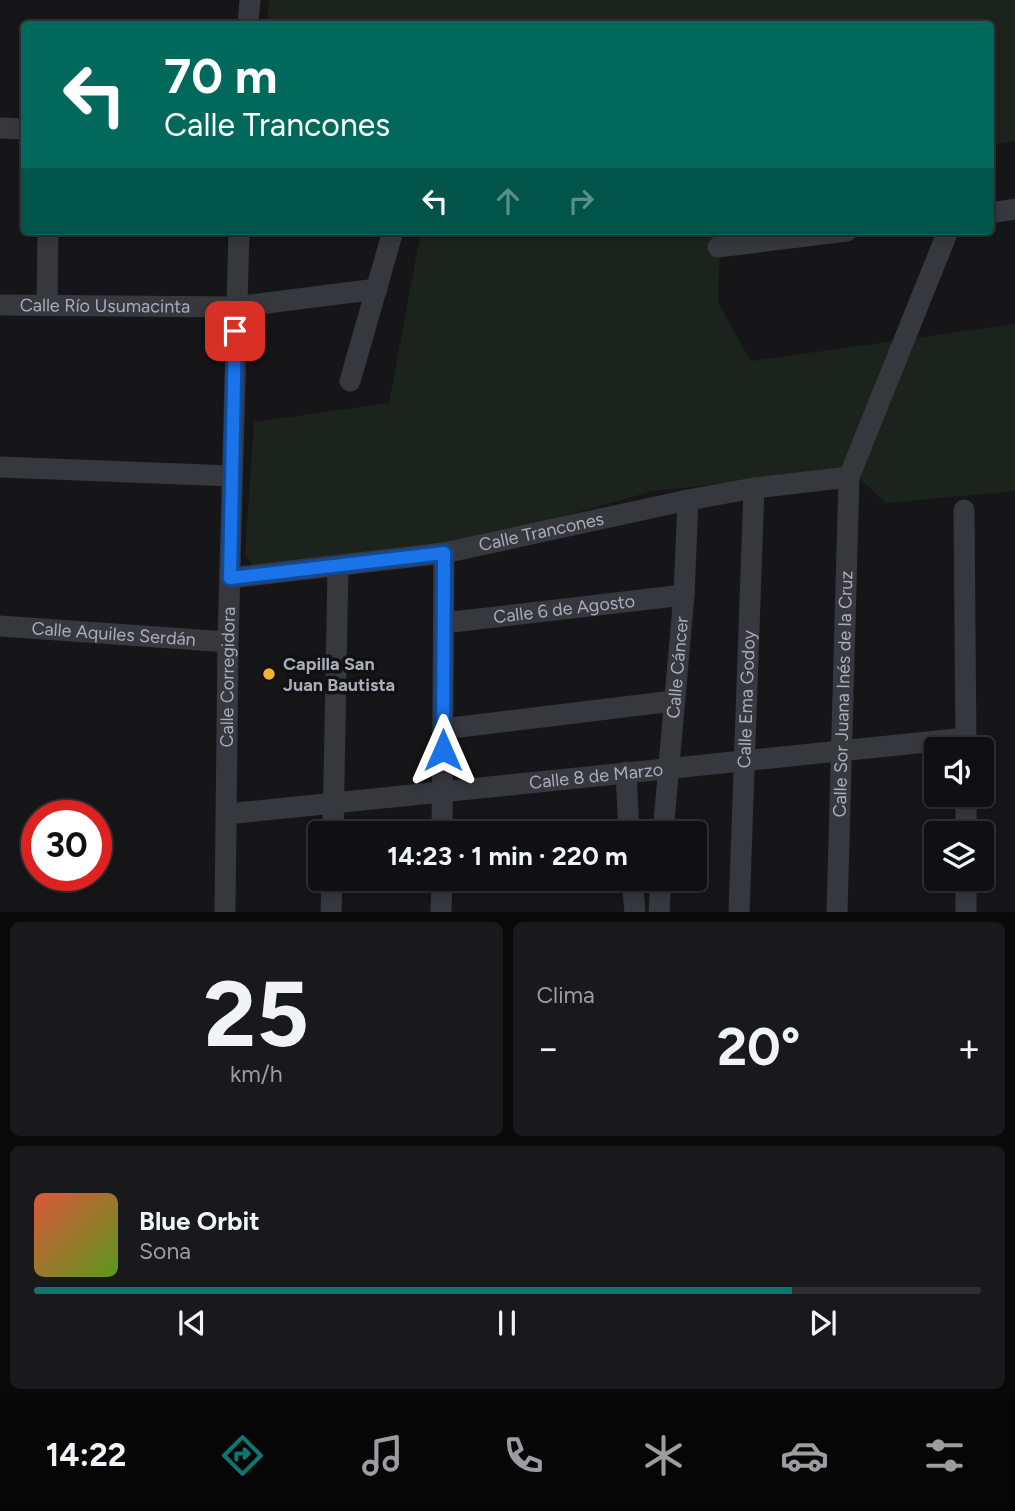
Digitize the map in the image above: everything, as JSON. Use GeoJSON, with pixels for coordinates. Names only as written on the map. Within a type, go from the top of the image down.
{"type":"FeatureCollection","features":[{"type":"Feature","properties":{"kind":"street"},"geometry":{"type":"LineString","coordinates":[[248,21],[250,0]]}},
{"type":"Feature","properties":{"kind":"street"},"geometry":{"type":"LineString","coordinates":[[0,128],[21,129]]}},
{"type":"Feature","properties":{"kind":"street"},"geometry":{"type":"LineString","coordinates":[[994,212],[1015,209]]}},
{"type":"Feature","properties":{"kind":"street"},"geometry":{"type":"LineString","coordinates":[[47,304],[48,235]]}},
{"type":"Feature","properties":{"kind":"street","name":"Calle Corregidora"},"geometry":{"type":"LineString","coordinates":[[225,912],[228,642],[239,235]]}},
{"type":"Feature","properties":{"kind":"street"},"geometry":{"type":"LineString","coordinates":[[350,381],[392,235]]}},
{"type":"Feature","properties":{"kind":"street"},"geometry":{"type":"LineString","coordinates":[[718,247],[815,235]]}},
{"type":"Feature","properties":{"kind":"street"},"geometry":{"type":"LineString","coordinates":[[849,477],[946,235]]}},
{"type":"Feature","properties":{"kind":"street","name":"Calle Río Usumacinta"},"geometry":{"type":"LineString","coordinates":[[0,305],[236,307],[377,289]]}},
{"type":"Feature","properties":{"kind":"street"},"geometry":{"type":"LineString","coordinates":[[0,467],[232,476]]}},
{"type":"Feature","properties":{"kind":"street","name":"Calle Trancones"},"geometry":{"type":"LineString","coordinates":[[230,578],[444,553],[688,500],[754,488],[849,477]]}},
{"type":"Feature","properties":{"kind":"street","name":"Calle Sor Juana Inés de la Cruz"},"geometry":{"type":"LineString","coordinates":[[837,912],[849,477]]}},
{"type":"Feature","properties":{"kind":"street","name":"Calle Ema Godoy"},"geometry":{"type":"LineString","coordinates":[[740,912],[754,488]]}},
{"type":"Feature","properties":{"kind":"street","name":"Calle Cáncer"},"geometry":{"type":"LineString","coordinates":[[664,821],[684,595],[688,500]]}},
{"type":"Feature","properties":{"kind":"street"},"geometry":{"type":"LineString","coordinates":[[964,510],[966,737]]}},
{"type":"Feature","properties":{"kind":"street"},"geometry":{"type":"LineString","coordinates":[[442,821],[444,553]]}},
{"type":"Feature","properties":{"kind":"street"},"geometry":{"type":"LineString","coordinates":[[333,821],[338,567]]}},
{"type":"Feature","properties":{"kind":"street","name":"Calle 6 de Agosto"},"geometry":{"type":"LineString","coordinates":[[444,623],[684,595]]}},
{"type":"Feature","properties":{"kind":"street","name":"Calle Aquiles Serdán"},"geometry":{"type":"LineString","coordinates":[[0,626],[228,642]]}},
{"type":"Feature","properties":{"kind":"street"},"geometry":{"type":"LineString","coordinates":[[443,729],[673,701]]}},
{"type":"Feature","properties":{"kind":"street","name":"Calle 8 de Marzo"},"geometry":{"type":"LineString","coordinates":[[227,814],[843,750],[924,745]]}},
{"type":"Feature","properties":{"kind":"street"},"geometry":{"type":"LineString","coordinates":[[626,772],[628,821]]}},
{"type":"Feature","properties":{"kind":"street"},"geometry":{"type":"LineString","coordinates":[[331,912],[332,891]]}},
{"type":"Feature","properties":{"kind":"street"},"geometry":{"type":"LineString","coordinates":[[441,912],[442,891]]}},
{"type":"Feature","properties":{"kind":"street"},"geometry":{"type":"LineString","coordinates":[[633,891],[635,912]]}},
{"type":"Feature","properties":{"kind":"street"},"geometry":{"type":"LineString","coordinates":[[659,912],[660,891]]}},
{"type":"Feature","properties":{"kind":"street"},"geometry":{"type":"LineString","coordinates":[[966,891],[966,912]]}},
{"type":"Feature","properties":{"kind":"shaded area"},"geometry":{"type":"Polygon","coordinates":[[[269,0],[1015,0],[1015,141],[994,144],[994,21],[267,21],[269,0]]]}},
{"type":"Feature","properties":{"kind":"shaded area"},"geometry":{"type":"Polygon","coordinates":[[[420,235],[724,235],[720,242],[718,303],[751,361],[1015,324],[1015,491],[886,503],[850,470],[653,491],[459,546],[256,569],[245,555],[254,422],[389,403],[420,235]]]}},
{"type":"Feature","properties":{"kind":"place","name":"Capilla San Juan Bautista"},"geometry":{"type":"Point","coordinates":[269,674]}},
{"type":"Feature","properties":{"kind":"route"},"geometry":{"type":"LineString","coordinates":[[235,331],[230,578],[444,553],[443,750]]}}]}
